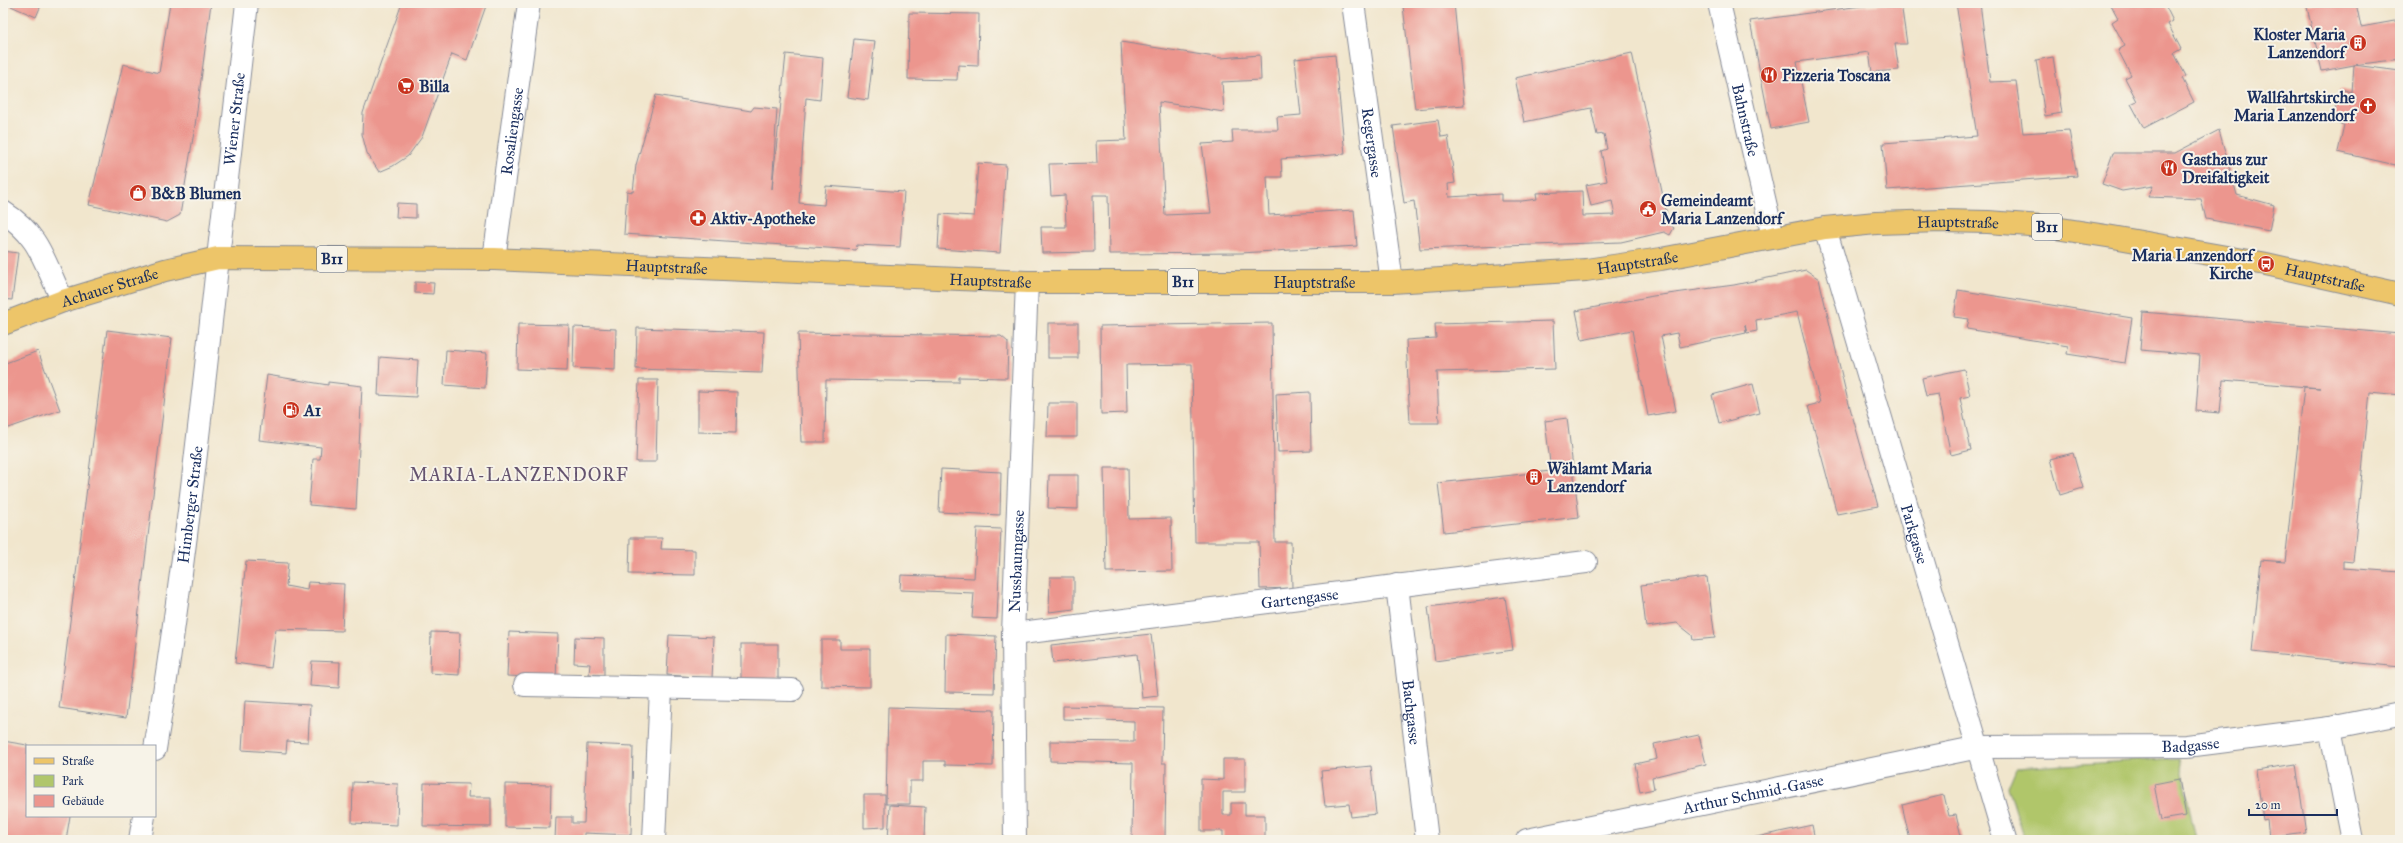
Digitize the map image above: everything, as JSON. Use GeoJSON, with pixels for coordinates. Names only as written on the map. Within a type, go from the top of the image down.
{"type":"FeatureCollection","features":[{"type":"Feature","properties":{"kind":"main road","name":"Hauptstraße"},"geometry":{"type":"LineString","coordinates":[[218,258],[494,259],[1027,282],[1392,282],[1586,270],[1661,260],[1772,237],[1825,228],[1876,223],[1942,221],[1988,222],[2042,226],[2266,264],[2400,294]]}},
{"type":"Feature","properties":{"kind":"main road","name":"Achauer Straße"},"geometry":{"type":"LineString","coordinates":[[3,324],[63,301],[165,270],[218,258]]}},
{"type":"Feature","properties":{"kind":"street","name":"Wiener Straße"},"geometry":{"type":"LineString","coordinates":[[218,258],[247,3]]}},
{"type":"Feature","properties":{"kind":"street","name":"Rosaliengasse"},"geometry":{"type":"LineString","coordinates":[[494,259],[529,3]]}},
{"type":"Feature","properties":{"kind":"street","name":"Regergasse"},"geometry":{"type":"LineString","coordinates":[[1354,3],[1392,282]]}},
{"type":"Feature","properties":{"kind":"street","name":"Bahnstraße"},"geometry":{"type":"LineString","coordinates":[[1719,3],[1772,237]]}},
{"type":"Feature","properties":{"kind":"street"},"geometry":{"type":"LineString","coordinates":[[3,212],[25,228],[37,242],[63,301]]}},
{"type":"Feature","properties":{"kind":"street","name":"Parkgasse"},"geometry":{"type":"LineString","coordinates":[[1825,228],[1979,747],[2005,840]]}},
{"type":"Feature","properties":{"kind":"street","name":"Himberger Straße"},"geometry":{"type":"LineString","coordinates":[[156,745],[171,651],[194,485],[218,258]]}},
{"type":"Feature","properties":{"kind":"street","name":"Nussbaumgasse"},"geometry":{"type":"LineString","coordinates":[[1015,840],[1013,634],[1027,282]]}},
{"type":"Feature","properties":{"kind":"street","name":"Gartengasse"},"geometry":{"type":"LineString","coordinates":[[1013,634],[1398,584],[1586,562]]}},
{"type":"Feature","properties":{"kind":"street","name":"Bachgasse"},"geometry":{"type":"LineString","coordinates":[[1398,584],[1427,840]]}},
{"type":"Feature","properties":{"kind":"street"},"geometry":{"type":"LineString","coordinates":[[525,686],[792,690]]}},
{"type":"Feature","properties":{"kind":"street"},"geometry":{"type":"LineString","coordinates":[[654,840],[661,689]]}},
{"type":"Feature","properties":{"kind":"street","name":"Badgasse"},"geometry":{"type":"LineString","coordinates":[[1979,747],[2187,746],[2330,728],[2400,714]]}},
{"type":"Feature","properties":{"kind":"street"},"geometry":{"type":"LineString","coordinates":[[2330,728],[2352,840]]}},
{"type":"Feature","properties":{"kind":"street","name":"Arthur Schmid-Gasse"},"geometry":{"type":"LineString","coordinates":[[1527,840],[1979,747]]}},
{"type":"Feature","properties":{"kind":"street"},"geometry":{"type":"LineString","coordinates":[[140,840],[144,817]]}},
{"type":"Feature","properties":{"kind":"green space"},"geometry":{"type":"Polygon","coordinates":[[[2179,758],[2196,840],[2025,840],[2008,787],[2016,768],[2179,758]]]}},
{"type":"Feature","properties":{"kind":"building"},"geometry":{"type":"Polygon","coordinates":[[[4,3],[42,3],[36,17],[4,3]]]}},
{"type":"Feature","properties":{"kind":"building"},"geometry":{"type":"Polygon","coordinates":[[[170,3],[211,3],[195,126],[180,215],[167,222],[89,205],[123,64],[159,73],[170,3]]]}},
{"type":"Feature","properties":{"kind":"building","name":"Billa"},"geometry":{"type":"Polygon","coordinates":[[[402,3],[407,5],[408,3],[487,3],[467,60],[452,54],[422,137],[408,156],[393,166],[379,172],[367,153],[362,134],[363,113],[402,3]]]}},
{"type":"Feature","properties":{"kind":"building"},"geometry":{"type":"Polygon","coordinates":[[[1427,3],[1454,3],[1464,105],[1415,109],[1403,6],[1427,3]]]}},
{"type":"Feature","properties":{"kind":"building"},"geometry":{"type":"Polygon","coordinates":[[[1901,3],[1907,44],[1895,44],[1899,70],[1872,72],[1869,52],[1797,62],[1809,122],[1771,129],[1750,21],[1861,6],[1901,3]]]}},
{"type":"Feature","properties":{"kind":"building"},"geometry":{"type":"Polygon","coordinates":[[[1956,3],[1980,3],[1990,82],[2016,81],[2023,133],[2069,130],[2077,176],[1887,190],[1883,143],[1977,136],[1956,3]]]}},
{"type":"Feature","properties":{"kind":"building"},"geometry":{"type":"Polygon","coordinates":[[[2110,3],[2164,3],[2173,21],[2168,24],[2181,49],[2174,53],[2186,76],[2182,78],[2194,102],[2144,128],[2131,104],[2137,101],[2125,78],[2131,75],[2118,50],[2125,46],[2112,22],[2118,18],[2110,3]]]}},
{"type":"Feature","properties":{"kind":"building","name":"Kloster Maria Lanzendorf"},"geometry":{"type":"Polygon","coordinates":[[[2306,3],[2356,3],[2361,27],[2400,20],[2400,59],[2322,71],[2306,3]]]}},
{"type":"Feature","properties":{"kind":"building"},"geometry":{"type":"Polygon","coordinates":[[[909,13],[979,14],[978,66],[958,65],[957,80],[908,79],[909,13]]]}},
{"type":"Feature","properties":{"kind":"building"},"geometry":{"type":"Polygon","coordinates":[[[854,39],[875,41],[868,100],[847,97],[854,39]]]}},
{"type":"Feature","properties":{"kind":"building"},"geometry":{"type":"Polygon","coordinates":[[[1121,42],[1221,58],[1260,55],[1261,80],[1222,82],[1224,112],[1159,102],[1165,215],[1211,213],[1202,144],[1233,142],[1232,130],[1278,130],[1277,117],[1301,115],[1295,59],[1335,55],[1345,154],[1281,159],[1282,177],[1267,177],[1269,215],[1354,210],[1357,246],[1241,253],[1109,254],[1108,195],[1093,195],[1094,252],[1042,253],[1041,227],[1066,227],[1065,195],[1051,196],[1049,164],[1097,163],[1096,141],[1126,140],[1121,42]]]}},
{"type":"Feature","properties":{"kind":"building"},"geometry":{"type":"Polygon","coordinates":[[[1632,53],[1669,224],[1674,228],[1670,235],[1664,232],[1621,242],[1420,249],[1414,201],[1404,203],[1393,126],[1438,120],[1441,137],[1448,136],[1455,183],[1448,184],[1449,197],[1501,194],[1501,201],[1522,201],[1537,199],[1536,193],[1582,191],[1583,216],[1615,215],[1612,201],[1591,206],[1586,185],[1607,181],[1601,151],[1607,149],[1604,134],[1597,135],[1591,108],[1524,122],[1515,78],[1632,53]]]}},
{"type":"Feature","properties":{"kind":"building"},"geometry":{"type":"Polygon","coordinates":[[[786,54],[823,58],[820,100],[806,98],[799,203],[824,205],[826,186],[904,192],[900,247],[857,245],[856,250],[624,234],[627,191],[633,192],[636,165],[656,95],[751,111],[754,107],[777,109],[772,189],[786,54]]]}},
{"type":"Feature","properties":{"kind":"building"},"geometry":{"type":"Polygon","coordinates":[[[2053,57],[2062,113],[2045,116],[2036,60],[2053,57]]]}},
{"type":"Feature","properties":{"kind":"building","name":"Wallfahrtskirche Maria Lanzendorf"},"geometry":{"type":"Polygon","coordinates":[[[2354,65],[2400,71],[2400,166],[2338,152],[2344,125],[2332,121],[2340,89],[2352,92],[2354,65]]]}},
{"type":"Feature","properties":{"kind":"building","name":"Gasthaus zur Dreifaltigkeit"},"geometry":{"type":"Polygon","coordinates":[[[2219,130],[2237,195],[2274,205],[2269,231],[2206,219],[2201,199],[2148,197],[2153,186],[2122,191],[2102,184],[2113,153],[2175,153],[2219,130]]]}},
{"type":"Feature","properties":{"kind":"building"},"geometry":{"type":"Polygon","coordinates":[[[978,163],[1006,165],[1000,253],[938,249],[940,214],[974,216],[978,163]]]}},
{"type":"Feature","properties":{"kind":"building"},"geometry":{"type":"Polygon","coordinates":[[[397,203],[416,204],[416,218],[396,217],[397,203]]]}},
{"type":"Feature","properties":{"kind":"building"},"geometry":{"type":"Polygon","coordinates":[[[3,251],[18,253],[12,300],[3,299],[3,251]]]}},
{"type":"Feature","properties":{"kind":"building"},"geometry":{"type":"Polygon","coordinates":[[[1806,270],[1819,279],[1847,397],[1878,506],[1837,514],[1808,406],[1820,403],[1797,312],[1756,320],[1757,331],[1747,333],[1745,325],[1746,333],[1680,347],[1677,333],[1661,336],[1676,411],[1648,416],[1632,330],[1582,340],[1576,311],[1653,296],[1734,285],[1806,270]]]}},
{"type":"Feature","properties":{"kind":"building"},"geometry":{"type":"Polygon","coordinates":[[[415,282],[434,283],[433,294],[415,293],[415,282]]]}},
{"type":"Feature","properties":{"kind":"building"},"geometry":{"type":"Polygon","coordinates":[[[1958,290],[2132,318],[2125,363],[2067,354],[2068,346],[1967,329],[1969,319],[1954,317],[1958,290]]]}},
{"type":"Feature","properties":{"kind":"building"},"geometry":{"type":"Polygon","coordinates":[[[2143,312],[2400,334],[2400,395],[2370,392],[2353,562],[2343,561],[2343,568],[2400,572],[2400,667],[2252,652],[2261,560],[2285,562],[2304,387],[2320,388],[2223,380],[2220,413],[2196,411],[2200,355],[2140,350],[2143,312]]]}},
{"type":"Feature","properties":{"kind":"building"},"geometry":{"type":"Polygon","coordinates":[[[1553,321],[1555,369],[1437,372],[1439,423],[1410,423],[1406,340],[1436,338],[1435,324],[1553,321]]]}},
{"type":"Feature","properties":{"kind":"building"},"geometry":{"type":"Polygon","coordinates":[[[1048,323],[1078,323],[1078,358],[1048,358],[1048,323]]]}},
{"type":"Feature","properties":{"kind":"building"},"geometry":{"type":"Polygon","coordinates":[[[1272,323],[1275,542],[1291,542],[1292,588],[1260,589],[1259,542],[1195,542],[1192,364],[1126,365],[1127,413],[1101,414],[1100,326],[1272,323]]]}},
{"type":"Feature","properties":{"kind":"building"},"geometry":{"type":"Polygon","coordinates":[[[518,324],[569,325],[567,371],[517,369],[518,324]]]}},
{"type":"Feature","properties":{"kind":"building"},"geometry":{"type":"Polygon","coordinates":[[[574,327],[616,329],[615,370],[573,368],[574,327]]]}},
{"type":"Feature","properties":{"kind":"building"},"geometry":{"type":"Polygon","coordinates":[[[637,328],[764,332],[762,373],[636,369],[637,328]]]}},
{"type":"Feature","properties":{"kind":"building"},"geometry":{"type":"Polygon","coordinates":[[[107,330],[172,338],[126,718],[59,708],[107,330]]]}},
{"type":"Feature","properties":{"kind":"building"},"geometry":{"type":"Polygon","coordinates":[[[798,333],[1001,336],[1008,342],[1007,378],[959,377],[959,382],[826,380],[825,442],[801,442],[798,333]]]}},
{"type":"Feature","properties":{"kind":"building"},"geometry":{"type":"Polygon","coordinates":[[[446,350],[487,353],[485,388],[444,385],[446,350]]]}},
{"type":"Feature","properties":{"kind":"building"},"geometry":{"type":"Polygon","coordinates":[[[38,351],[60,410],[3,430],[3,364],[38,351]]]}},
{"type":"Feature","properties":{"kind":"building"},"geometry":{"type":"Polygon","coordinates":[[[380,357],[418,360],[416,397],[378,395],[380,357]]]}},
{"type":"Feature","properties":{"kind":"building"},"geometry":{"type":"Polygon","coordinates":[[[1964,369],[1970,396],[1960,398],[1971,450],[1951,455],[1938,394],[1926,396],[1922,378],[1964,369]]]}},
{"type":"Feature","properties":{"kind":"building"},"geometry":{"type":"Polygon","coordinates":[[[267,375],[328,385],[328,382],[362,386],[356,509],[309,505],[313,459],[320,459],[321,447],[259,440],[267,375]]]}},
{"type":"Feature","properties":{"kind":"building"},"geometry":{"type":"Polygon","coordinates":[[[639,380],[658,380],[656,462],[636,462],[639,380]]]}},
{"type":"Feature","properties":{"kind":"building"},"geometry":{"type":"Polygon","coordinates":[[[1753,384],[1760,413],[1719,423],[1712,395],[1753,384]]]}},
{"type":"Feature","properties":{"kind":"building"},"geometry":{"type":"Polygon","coordinates":[[[698,391],[737,392],[736,433],[698,432],[698,391]]]}},
{"type":"Feature","properties":{"kind":"building"},"geometry":{"type":"Polygon","coordinates":[[[1310,392],[1311,451],[1278,452],[1276,394],[1310,392]]]}},
{"type":"Feature","properties":{"kind":"building"},"geometry":{"type":"Polygon","coordinates":[[[1048,403],[1077,403],[1077,437],[1047,437],[1048,403]]]}},
{"type":"Feature","properties":{"kind":"building","name":"Wählamt Maria Lanzendorf"},"geometry":{"type":"Polygon","coordinates":[[[1567,418],[1579,517],[1444,532],[1438,483],[1551,471],[1545,421],[1567,418]]]}},
{"type":"Feature","properties":{"kind":"building"},"geometry":{"type":"Polygon","coordinates":[[[2073,453],[2083,488],[2060,495],[2050,459],[2073,453]]]}},
{"type":"Feature","properties":{"kind":"building"},"geometry":{"type":"Polygon","coordinates":[[[1104,468],[1128,468],[1129,519],[1171,518],[1172,571],[1106,572],[1104,468]]]}},
{"type":"Feature","properties":{"kind":"building"},"geometry":{"type":"Polygon","coordinates":[[[941,469],[1001,472],[1000,515],[939,512],[941,469]]]}},
{"type":"Feature","properties":{"kind":"building"},"geometry":{"type":"Polygon","coordinates":[[[1049,475],[1078,475],[1078,509],[1048,508],[1049,475]]]}},
{"type":"Feature","properties":{"kind":"building"},"geometry":{"type":"Polygon","coordinates":[[[977,528],[1001,529],[997,619],[972,618],[974,593],[900,590],[901,575],[974,578],[977,528]]]}},
{"type":"Feature","properties":{"kind":"building"},"geometry":{"type":"Polygon","coordinates":[[[630,538],[662,538],[661,549],[695,550],[695,575],[629,574],[630,538]]]}},
{"type":"Feature","properties":{"kind":"building"},"geometry":{"type":"Polygon","coordinates":[[[246,561],[288,563],[286,586],[307,590],[308,582],[344,584],[342,631],[276,629],[271,668],[235,663],[246,561]]]}},
{"type":"Feature","properties":{"kind":"building"},"geometry":{"type":"Polygon","coordinates":[[[1050,577],[1074,577],[1074,609],[1049,612],[1050,577]]]}},
{"type":"Feature","properties":{"kind":"building"},"geometry":{"type":"Polygon","coordinates":[[[1707,577],[1715,638],[1693,640],[1692,635],[1677,623],[1646,627],[1641,585],[1707,577]]]}},
{"type":"Feature","properties":{"kind":"building"},"geometry":{"type":"Polygon","coordinates":[[[1505,597],[1513,650],[1435,661],[1428,607],[1505,597]]]}},
{"type":"Feature","properties":{"kind":"building"},"geometry":{"type":"Polygon","coordinates":[[[431,632],[460,633],[459,675],[430,673],[431,632]]]}},
{"type":"Feature","properties":{"kind":"building"},"geometry":{"type":"Polygon","coordinates":[[[509,632],[558,634],[556,678],[507,676],[509,632]]]}},
{"type":"Feature","properties":{"kind":"building"},"geometry":{"type":"Polygon","coordinates":[[[946,634],[996,636],[994,693],[945,692],[946,634]]]}},
{"type":"Feature","properties":{"kind":"building"},"geometry":{"type":"Polygon","coordinates":[[[1151,634],[1158,696],[1142,698],[1137,654],[1053,663],[1051,645],[1151,634]]]}},
{"type":"Feature","properties":{"kind":"building"},"geometry":{"type":"Polygon","coordinates":[[[669,635],[714,637],[712,678],[667,675],[669,635]]]}},
{"type":"Feature","properties":{"kind":"building"},"geometry":{"type":"Polygon","coordinates":[[[575,637],[604,638],[604,675],[589,674],[590,664],[574,663],[575,637]]]}},
{"type":"Feature","properties":{"kind":"building"},"geometry":{"type":"Polygon","coordinates":[[[821,640],[840,640],[840,649],[870,649],[870,687],[821,686],[821,640]]]}},
{"type":"Feature","properties":{"kind":"building"},"geometry":{"type":"Polygon","coordinates":[[[741,644],[778,644],[778,679],[741,679],[741,644]]]}},
{"type":"Feature","properties":{"kind":"building"},"geometry":{"type":"Polygon","coordinates":[[[312,661],[340,662],[339,688],[310,686],[312,661]]]}},
{"type":"Feature","properties":{"kind":"building"},"geometry":{"type":"Polygon","coordinates":[[[245,701],[310,705],[308,742],[287,741],[286,753],[242,750],[245,701]]]}},
{"type":"Feature","properties":{"kind":"building"},"geometry":{"type":"Polygon","coordinates":[[[1063,706],[1163,708],[1162,763],[1166,763],[1165,840],[1132,840],[1133,763],[1050,761],[1050,741],[1134,742],[1134,721],[1063,719],[1063,706]]]}},
{"type":"Feature","properties":{"kind":"building"},"geometry":{"type":"Polygon","coordinates":[[[888,707],[994,710],[993,766],[945,765],[945,761],[923,761],[923,781],[910,781],[910,804],[886,804],[888,707]]]}},
{"type":"Feature","properties":{"kind":"building"},"geometry":{"type":"Polygon","coordinates":[[[1699,735],[1706,764],[1652,777],[1654,789],[1640,792],[1635,764],[1657,759],[1654,744],[1699,735]]]}},
{"type":"Feature","properties":{"kind":"building"},"geometry":{"type":"Polygon","coordinates":[[[3,741],[27,745],[26,817],[70,817],[66,840],[3,840],[3,741]]]}},
{"type":"Feature","properties":{"kind":"building"},"geometry":{"type":"Polygon","coordinates":[[[587,744],[633,746],[631,835],[584,833],[584,840],[555,840],[556,817],[572,817],[572,823],[584,823],[587,744]]]}},
{"type":"Feature","properties":{"kind":"building"},"geometry":{"type":"Polygon","coordinates":[[[1223,759],[1245,759],[1245,792],[1223,792],[1223,815],[1231,815],[1231,803],[1245,803],[1245,815],[1265,815],[1265,840],[1223,840],[1223,831],[1201,831],[1201,779],[1223,780],[1223,759]]]}},
{"type":"Feature","properties":{"kind":"building"},"geometry":{"type":"Polygon","coordinates":[[[2296,764],[2306,833],[2269,838],[2267,819],[2263,820],[2256,770],[2296,764]]]}},
{"type":"Feature","properties":{"kind":"building"},"geometry":{"type":"Polygon","coordinates":[[[1371,766],[1376,814],[1351,817],[1349,804],[1325,806],[1321,771],[1371,766]]]}},
{"type":"Feature","properties":{"kind":"building"},"geometry":{"type":"Polygon","coordinates":[[[2179,779],[2186,816],[2161,820],[2154,784],[2179,779]]]}},
{"type":"Feature","properties":{"kind":"building"},"geometry":{"type":"Polygon","coordinates":[[[353,782],[398,784],[397,825],[352,823],[353,782]]]}},
{"type":"Feature","properties":{"kind":"building"},"geometry":{"type":"Polygon","coordinates":[[[424,783],[469,784],[468,797],[491,797],[491,827],[423,826],[424,783]]]}},
{"type":"Feature","properties":{"kind":"building"},"geometry":{"type":"Polygon","coordinates":[[[505,784],[551,785],[550,828],[505,827],[505,784]]]}},
{"type":"Feature","properties":{"kind":"building"},"geometry":{"type":"Polygon","coordinates":[[[864,795],[885,795],[885,827],[864,828],[864,795]]]}},
{"type":"Feature","properties":{"kind":"building"},"geometry":{"type":"Polygon","coordinates":[[[1944,795],[1949,816],[1956,815],[1962,840],[1910,840],[1902,805],[1944,795]]]}},
{"type":"Feature","properties":{"kind":"building"},"geometry":{"type":"Polygon","coordinates":[[[890,805],[925,807],[924,840],[888,840],[890,805]]]}},
{"type":"Feature","properties":{"kind":"building"},"geometry":{"type":"Polygon","coordinates":[[[1812,825],[1815,840],[1747,840],[1747,839],[1812,825]]]}},
{"type":"Feature","properties":{"kind":"place","name":"Kloster Maria Lanzendorf"},"geometry":{"type":"Point","coordinates":[2358,43]}},
{"type":"Feature","properties":{"kind":"place","name":"Pizzeria Toscana"},"geometry":{"type":"Point","coordinates":[1769,75]}},
{"type":"Feature","properties":{"kind":"place","name":"Billa"},"geometry":{"type":"Point","coordinates":[406,86]}},
{"type":"Feature","properties":{"kind":"place","name":"Wallfahrtskirche Maria Lanzendorf"},"geometry":{"type":"Point","coordinates":[2368,106]}},
{"type":"Feature","properties":{"kind":"place","name":"Gasthaus zur Dreifaltigkeit"},"geometry":{"type":"Point","coordinates":[2169,168]}},
{"type":"Feature","properties":{"kind":"place","name":"B&B Blumen"},"geometry":{"type":"Point","coordinates":[138,193]}},
{"type":"Feature","properties":{"kind":"place","name":"Gemeindeamt Maria Lanzendorf"},"geometry":{"type":"Point","coordinates":[1648,209]}},
{"type":"Feature","properties":{"kind":"place","name":"Aktiv-Apotheke"},"geometry":{"type":"Point","coordinates":[698,218]}},
{"type":"Feature","properties":{"kind":"place","name":"Maria Lanzendorf Kirche"},"geometry":{"type":"Point","coordinates":[2266,264]}},
{"type":"Feature","properties":{"kind":"place","name":"A1"},"geometry":{"type":"Point","coordinates":[291,410]}},
{"type":"Feature","properties":{"kind":"place","name":"Wählamt Maria Lanzendorf"},"geometry":{"type":"Point","coordinates":[1534,477]}},
{"type":"Feature","properties":{"kind":"district","name":"MARIA-LANZENDORF"},"geometry":{"type":"Point","coordinates":[519,475]}}]}
